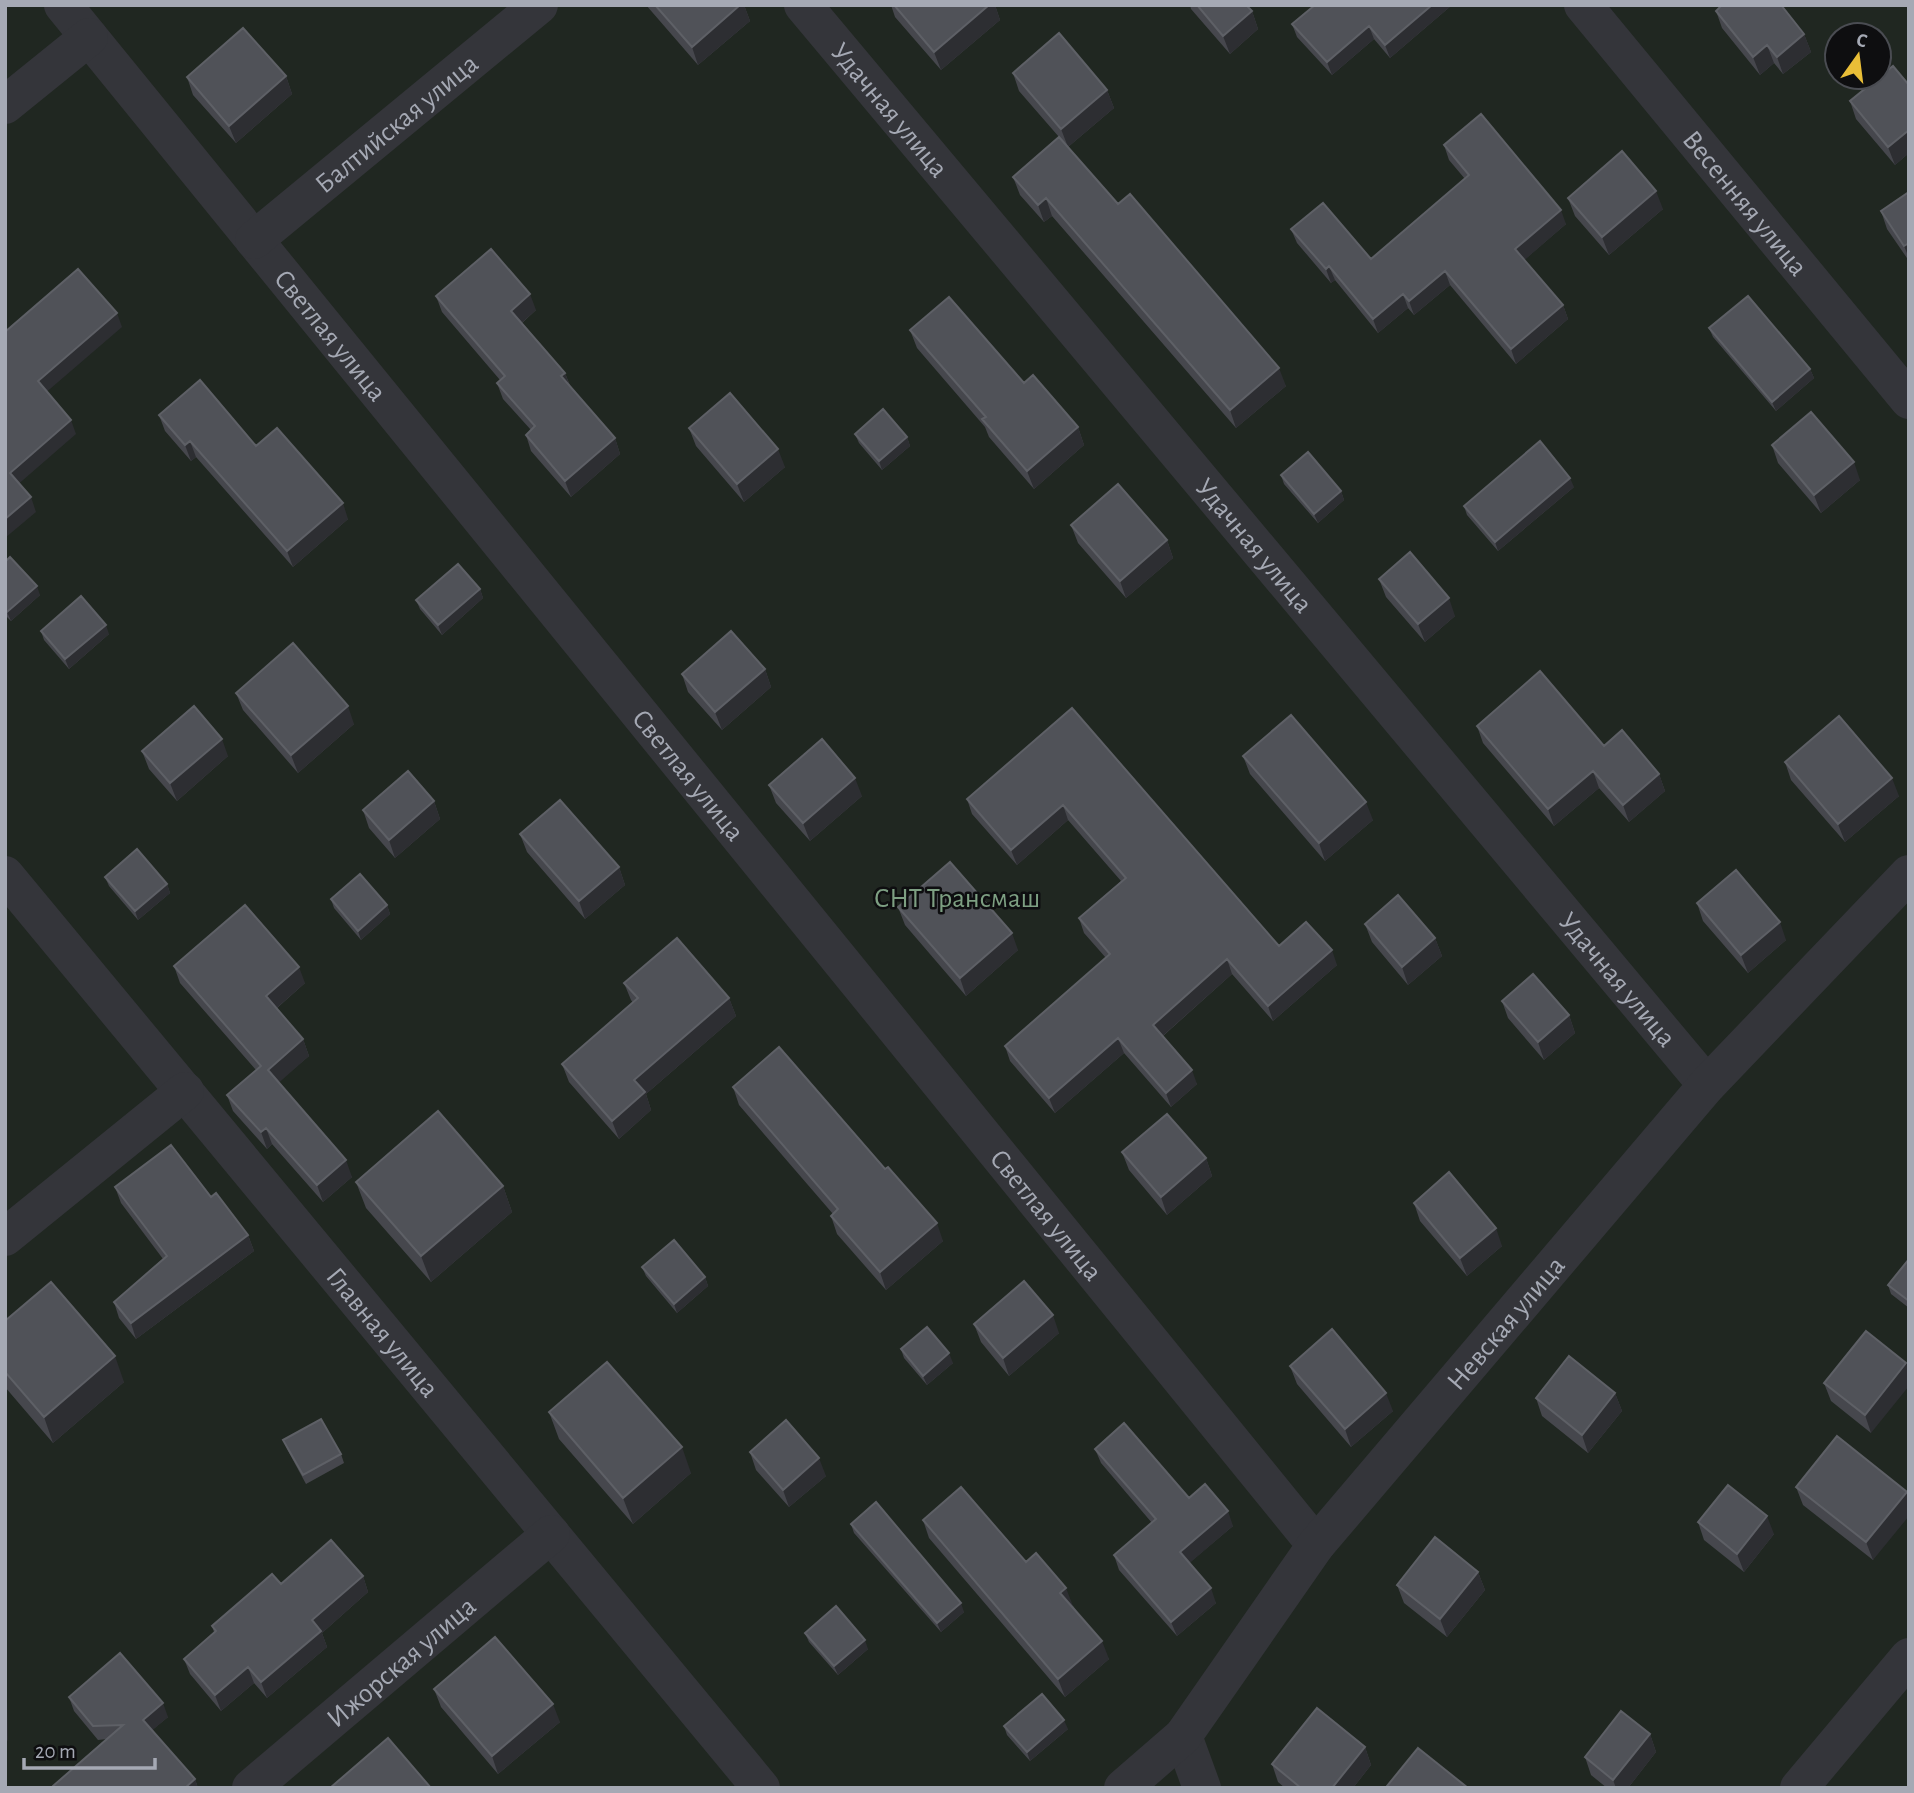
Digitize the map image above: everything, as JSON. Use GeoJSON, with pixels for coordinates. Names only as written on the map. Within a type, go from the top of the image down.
{"type":"FeatureCollection","features":[{"type":"Feature","properties":{"kind":"street","name":"Светлая улица"},"geometry":{"type":"LineString","coordinates":[[63,5],[1316,1545]]}},
{"type":"Feature","properties":{"kind":"street","name":"Балтийская улица"},"geometry":{"type":"LineString","coordinates":[[254,240],[539,5]]}},
{"type":"Feature","properties":{"kind":"street","name":"Удачная улица"},"geometry":{"type":"LineString","coordinates":[[803,5],[1707,1085]]}},
{"type":"Feature","properties":{"kind":"street","name":"Весенняя улица"},"geometry":{"type":"LineString","coordinates":[[1583,5],[1909,400]]}},
{"type":"Feature","properties":{"kind":"street"},"geometry":{"type":"LineString","coordinates":[[5,105],[89,37]]}},
{"type":"Feature","properties":{"kind":"street","name":"Невская улица"},"geometry":{"type":"LineString","coordinates":[[1123,1788],[1183,1736],[1316,1545],[1707,1085],[1909,874]]}},
{"type":"Feature","properties":{"kind":"street","name":"Главная улица"},"geometry":{"type":"LineString","coordinates":[[5,875],[761,1788]]}},
{"type":"Feature","properties":{"kind":"street"},"geometry":{"type":"LineString","coordinates":[[5,1237],[185,1091]]}},
{"type":"Feature","properties":{"kind":"street","name":"Ижорская улица"},"geometry":{"type":"LineString","coordinates":[[251,1788],[551,1534]]}},
{"type":"Feature","properties":{"kind":"street"},"geometry":{"type":"LineString","coordinates":[[1798,1788],[1909,1657]]}},
{"type":"Feature","properties":{"kind":"street"},"geometry":{"type":"LineString","coordinates":[[1183,1736],[1202,1788]]}},
{"type":"Feature","properties":{"kind":"green space","name":"СНТ Трансмаш"},"geometry":{"type":"Polygon","coordinates":[[[5,5],[1909,5],[1909,1788],[5,1788],[5,5]]]}},
{"type":"Feature","properties":{"kind":"building"},"geometry":{"type":"Polygon","coordinates":[[[655,5],[740,5],[692,47],[655,5]]]}},
{"type":"Feature","properties":{"kind":"building"},"geometry":{"type":"Polygon","coordinates":[[[894,5],[989,5],[934,52],[894,5]]]}},
{"type":"Feature","properties":{"kind":"building"},"geometry":{"type":"Polygon","coordinates":[[[1197,5],[1246,5],[1252,11],[1223,36],[1197,5]]]}},
{"type":"Feature","properties":{"kind":"building"},"geometry":{"type":"Polygon","coordinates":[[[1315,5],[1432,5],[1385,45],[1369,26],[1327,62],[1292,24],[1315,5]]]}},
{"type":"Feature","properties":{"kind":"building"},"geometry":{"type":"Polygon","coordinates":[[[1722,5],[1781,5],[1804,34],[1777,57],[1767,45],[1753,57],[1716,11],[1722,5]]]}},
{"type":"Feature","properties":{"kind":"building"},"geometry":{"type":"Polygon","coordinates":[[[243,28],[286,76],[229,126],[187,77],[243,28]]]}},
{"type":"Feature","properties":{"kind":"building"},"geometry":{"type":"Polygon","coordinates":[[[1059,33],[1107,90],[1061,129],[1013,73],[1059,33]]]}},
{"type":"Feature","properties":{"kind":"building"},"geometry":{"type":"Polygon","coordinates":[[[1893,66],[1909,85],[1909,130],[1888,147],[1850,101],[1862,91],[1893,91],[1893,66]]]}},
{"type":"Feature","properties":{"kind":"building"},"geometry":{"type":"Polygon","coordinates":[[[1481,114],[1561,210],[1515,249],[1563,305],[1511,349],[1445,271],[1409,301],[1403,294],[1373,319],[1329,266],[1326,269],[1291,229],[1323,203],[1371,259],[1469,175],[1444,145],[1481,114]]]}},
{"type":"Feature","properties":{"kind":"building"},"geometry":{"type":"Polygon","coordinates":[[[1059,137],[1118,204],[1130,194],[1279,368],[1230,410],[1046,198],[1038,205],[1013,177],[1059,137]]]}},
{"type":"Feature","properties":{"kind":"building"},"geometry":{"type":"Polygon","coordinates":[[[1622,151],[1656,191],[1602,237],[1568,198],[1622,151]]]}},
{"type":"Feature","properties":{"kind":"building"},"geometry":{"type":"Polygon","coordinates":[[[1909,192],[1909,243],[1904,246],[1881,211],[1909,192]]]}},
{"type":"Feature","properties":{"kind":"building"},"geometry":{"type":"Polygon","coordinates":[[[491,249],[530,294],[511,311],[565,373],[561,376],[615,438],[565,481],[526,435],[535,426],[497,383],[505,376],[436,296],[491,249]]]}},
{"type":"Feature","properties":{"kind":"building"},"geometry":{"type":"Polygon","coordinates":[[[78,269],[117,313],[38,381],[71,420],[10,473],[31,497],[5,519],[5,332],[78,269]]]}},
{"type":"Feature","properties":{"kind":"building"},"geometry":{"type":"Polygon","coordinates":[[[1748,296],[1810,369],[1772,402],[1709,328],[1748,296]]]}},
{"type":"Feature","properties":{"kind":"building"},"geometry":{"type":"Polygon","coordinates":[[[949,297],[1024,383],[1033,375],[1078,427],[1027,471],[982,419],[986,417],[910,330],[949,297]]]}},
{"type":"Feature","properties":{"kind":"building"},"geometry":{"type":"Polygon","coordinates":[[[200,380],[256,446],[277,428],[343,503],[287,551],[190,441],[185,445],[159,415],[200,380]]]}},
{"type":"Feature","properties":{"kind":"building"},"geometry":{"type":"Polygon","coordinates":[[[730,393],[778,449],[737,484],[689,428],[730,393]]]}},
{"type":"Feature","properties":{"kind":"building"},"geometry":{"type":"Polygon","coordinates":[[[883,409],[907,437],[879,461],[855,434],[883,409]]]}},
{"type":"Feature","properties":{"kind":"building"},"geometry":{"type":"Polygon","coordinates":[[[1811,412],[1854,462],[1814,495],[1772,445],[1811,412]]]}},
{"type":"Feature","properties":{"kind":"building"},"geometry":{"type":"Polygon","coordinates":[[[1540,441],[1570,478],[1495,542],[1464,506],[1540,441]]]}},
{"type":"Feature","properties":{"kind":"building"},"geometry":{"type":"Polygon","coordinates":[[[1308,452],[1341,491],[1314,514],[1281,475],[1308,452]]]}},
{"type":"Feature","properties":{"kind":"building"},"geometry":{"type":"Polygon","coordinates":[[[1118,484],[1167,540],[1120,581],[1071,525],[1118,484]]]}},
{"type":"Feature","properties":{"kind":"building"},"geometry":{"type":"Polygon","coordinates":[[[1410,552],[1449,598],[1418,624],[1379,579],[1410,552]]]}},
{"type":"Feature","properties":{"kind":"building"},"geometry":{"type":"Polygon","coordinates":[[[10,557],[37,586],[7,612],[5,562],[10,557]]]}},
{"type":"Feature","properties":{"kind":"building"},"geometry":{"type":"Polygon","coordinates":[[[458,564],[480,589],[438,625],[416,600],[458,564]]]}},
{"type":"Feature","properties":{"kind":"building"},"geometry":{"type":"Polygon","coordinates":[[[81,596],[106,625],[65,659],[41,631],[81,596]]]}},
{"type":"Feature","properties":{"kind":"building"},"geometry":{"type":"Polygon","coordinates":[[[731,631],[765,669],[715,712],[682,674],[731,631]]]}},
{"type":"Feature","properties":{"kind":"building"},"geometry":{"type":"Polygon","coordinates":[[[293,643],[348,706],[291,755],[236,693],[293,643]]]}},
{"type":"Feature","properties":{"kind":"building"},"geometry":{"type":"Polygon","coordinates":[[[1540,671],[1604,746],[1622,730],[1659,774],[1623,805],[1593,771],[1548,809],[1477,726],[1540,671]]]}},
{"type":"Feature","properties":{"kind":"building"},"geometry":{"type":"Polygon","coordinates":[[[194,706],[222,739],[170,783],[142,751],[194,706]]]}},
{"type":"Feature","properties":{"kind":"building"},"geometry":{"type":"Polygon","coordinates":[[[1072,708],[1279,946],[1306,922],[1332,950],[1268,1006],[1227,959],[1153,1025],[1192,1070],[1166,1093],[1118,1038],[1049,1098],[1005,1046],[1110,954],[1079,918],[1126,878],[1063,805],[1011,850],[967,799],[1072,708]]]}},
{"type":"Feature","properties":{"kind":"building"},"geometry":{"type":"Polygon","coordinates":[[[1291,715],[1366,802],[1319,843],[1243,756],[1291,715]]]}},
{"type":"Feature","properties":{"kind":"building"},"geometry":{"type":"Polygon","coordinates":[[[1839,716],[1892,778],[1838,824],[1785,762],[1839,716]]]}},
{"type":"Feature","properties":{"kind":"building"},"geometry":{"type":"Polygon","coordinates":[[[822,739],[855,778],[803,823],[769,785],[822,739]]]}},
{"type":"Feature","properties":{"kind":"building"},"geometry":{"type":"Polygon","coordinates":[[[408,771],[434,801],[389,840],[363,810],[408,771]]]}},
{"type":"Feature","properties":{"kind":"building"},"geometry":{"type":"Polygon","coordinates":[[[560,800],[619,867],[579,901],[520,834],[560,800]]]}},
{"type":"Feature","properties":{"kind":"building"},"geometry":{"type":"Polygon","coordinates":[[[137,849],[167,884],[135,911],[105,877],[137,849]]]}},
{"type":"Feature","properties":{"kind":"building"},"geometry":{"type":"Polygon","coordinates":[[[950,862],[1012,933],[960,978],[898,907],[950,862]]]}},
{"type":"Feature","properties":{"kind":"building"},"geometry":{"type":"Polygon","coordinates":[[[1736,870],[1780,922],[1741,955],[1697,903],[1736,870]]]}},
{"type":"Feature","properties":{"kind":"building"},"geometry":{"type":"Polygon","coordinates":[[[360,874],[387,905],[358,931],[331,899],[360,874]]]}},
{"type":"Feature","properties":{"kind":"building"},"geometry":{"type":"Polygon","coordinates":[[[1398,895],[1435,938],[1402,967],[1365,924],[1398,895]]]}},
{"type":"Feature","properties":{"kind":"building"},"geometry":{"type":"Polygon","coordinates":[[[245,905],[299,967],[266,996],[303,1039],[268,1070],[346,1160],[317,1185],[266,1128],[261,1132],[227,1095],[261,1066],[174,966],[245,905]]]}},
{"type":"Feature","properties":{"kind":"building"},"geometry":{"type":"Polygon","coordinates":[[[677,938],[729,998],[634,1080],[645,1092],[612,1121],[562,1064],[638,998],[624,983],[677,938]]]}},
{"type":"Feature","properties":{"kind":"building"},"geometry":{"type":"Polygon","coordinates":[[[1533,974],[1569,1015],[1538,1042],[1502,1001],[1533,974]]]}},
{"type":"Feature","properties":{"kind":"building"},"geometry":{"type":"Polygon","coordinates":[[[779,1047],[885,1169],[888,1167],[937,1223],[880,1272],[831,1216],[838,1209],[733,1087],[779,1047]]]}},
{"type":"Feature","properties":{"kind":"building"},"geometry":{"type":"Polygon","coordinates":[[[438,1111],[503,1186],[421,1256],[356,1182],[438,1111]]]}},
{"type":"Feature","properties":{"kind":"building"},"geometry":{"type":"Polygon","coordinates":[[[1167,1114],[1206,1158],[1161,1197],[1122,1152],[1167,1114]]]}},
{"type":"Feature","properties":{"kind":"building"},"geometry":{"type":"Polygon","coordinates":[[[171,1145],[211,1197],[216,1193],[248,1235],[131,1323],[114,1302],[167,1256],[115,1187],[171,1145]]]}},
{"type":"Feature","properties":{"kind":"building"},"geometry":{"type":"Polygon","coordinates":[[[1449,1172],[1496,1228],[1460,1258],[1414,1203],[1449,1172]]]}},
{"type":"Feature","properties":{"kind":"building"},"geometry":{"type":"Polygon","coordinates":[[[674,1240],[705,1277],[674,1304],[642,1267],[674,1240]]]}},
{"type":"Feature","properties":{"kind":"building"},"geometry":{"type":"Polygon","coordinates":[[[1909,1259],[1909,1301],[1888,1285],[1909,1259]]]}},
{"type":"Feature","properties":{"kind":"building"},"geometry":{"type":"Polygon","coordinates":[[[1024,1281],[1053,1315],[1003,1358],[974,1324],[1024,1281]]]}},
{"type":"Feature","properties":{"kind":"building"},"geometry":{"type":"Polygon","coordinates":[[[51,1282],[115,1356],[44,1417],[5,1372],[5,1321],[51,1282]]]}},
{"type":"Feature","properties":{"kind":"building"},"geometry":{"type":"Polygon","coordinates":[[[927,1327],[949,1353],[923,1376],[901,1349],[927,1327]]]}},
{"type":"Feature","properties":{"kind":"building"},"geometry":{"type":"Polygon","coordinates":[[[1332,1329],[1386,1393],[1345,1429],[1290,1366],[1332,1329]]]}},
{"type":"Feature","properties":{"kind":"building"},"geometry":{"type":"Polygon","coordinates":[[[1866,1331],[1906,1363],[1865,1415],[1824,1383],[1866,1331]]]}},
{"type":"Feature","properties":{"kind":"building"},"geometry":{"type":"Polygon","coordinates":[[[1569,1356],[1615,1393],[1582,1435],[1536,1398],[1569,1356]]]}},
{"type":"Feature","properties":{"kind":"building"},"geometry":{"type":"Polygon","coordinates":[[[607,1362],[682,1447],[623,1498],[549,1412],[607,1362]]]}},
{"type":"Feature","properties":{"kind":"building"},"geometry":{"type":"Polygon","coordinates":[[[321,1419],[341,1454],[303,1475],[283,1440],[321,1419]]]}},
{"type":"Feature","properties":{"kind":"building"},"geometry":{"type":"Polygon","coordinates":[[[786,1420],[819,1458],[783,1490],[750,1452],[786,1420]]]}},
{"type":"Feature","properties":{"kind":"building"},"geometry":{"type":"Polygon","coordinates":[[[1124,1423],[1189,1498],[1205,1484],[1228,1511],[1180,1552],[1211,1588],[1171,1622],[1114,1555],[1156,1519],[1095,1449],[1124,1423]]]}},
{"type":"Feature","properties":{"kind":"building"},"geometry":{"type":"Polygon","coordinates":[[[1837,1436],[1907,1492],[1866,1542],[1796,1487],[1837,1436]]]}},
{"type":"Feature","properties":{"kind":"building"},"geometry":{"type":"Polygon","coordinates":[[[1728,1485],[1767,1516],[1737,1554],[1698,1522],[1728,1485]]]}},
{"type":"Feature","properties":{"kind":"building"},"geometry":{"type":"Polygon","coordinates":[[[961,1487],[1026,1562],[1036,1553],[1066,1588],[1060,1593],[1102,1641],[1058,1679],[923,1520],[961,1487]]]}},
{"type":"Feature","properties":{"kind":"building"},"geometry":{"type":"Polygon","coordinates":[[[876,1502],[961,1603],[937,1623],[851,1524],[876,1502]]]}},
{"type":"Feature","properties":{"kind":"building"},"geometry":{"type":"Polygon","coordinates":[[[1435,1537],[1478,1572],[1440,1619],[1397,1585],[1435,1537]]]}},
{"type":"Feature","properties":{"kind":"building"},"geometry":{"type":"Polygon","coordinates":[[[331,1540],[363,1576],[312,1620],[321,1631],[261,1682],[248,1667],[215,1695],[184,1659],[216,1631],[212,1626],[272,1574],[281,1584],[331,1540]]]}},
{"type":"Feature","properties":{"kind":"building"},"geometry":{"type":"Polygon","coordinates":[[[836,1606],[865,1640],[834,1666],[805,1633],[836,1606]]]}},
{"type":"Feature","properties":{"kind":"building"},"geometry":{"type":"Polygon","coordinates":[[[495,1637],[553,1704],[492,1756],[434,1689],[495,1637]]]}},
{"type":"Feature","properties":{"kind":"building"},"geometry":{"type":"Polygon","coordinates":[[[120,1653],[163,1703],[143,1720],[195,1779],[185,1788],[54,1788],[53,1786],[123,1725],[93,1726],[69,1697],[120,1653]]]}},
{"type":"Feature","properties":{"kind":"building"},"geometry":{"type":"Polygon","coordinates":[[[1042,1694],[1064,1720],[1027,1752],[1004,1726],[1042,1694]]]}},
{"type":"Feature","properties":{"kind":"building"},"geometry":{"type":"Polygon","coordinates":[[[1317,1708],[1365,1747],[1332,1788],[1301,1788],[1272,1764],[1317,1708]]]}},
{"type":"Feature","properties":{"kind":"building"},"geometry":{"type":"Polygon","coordinates":[[[1621,1711],[1650,1734],[1613,1780],[1585,1757],[1621,1711]]]}},
{"type":"Feature","properties":{"kind":"building"},"geometry":{"type":"Polygon","coordinates":[[[388,1738],[431,1788],[330,1788],[388,1738]]]}},
{"type":"Feature","properties":{"kind":"building"},"geometry":{"type":"Polygon","coordinates":[[[1418,1748],[1468,1788],[1387,1786],[1418,1748]]]}}]}
